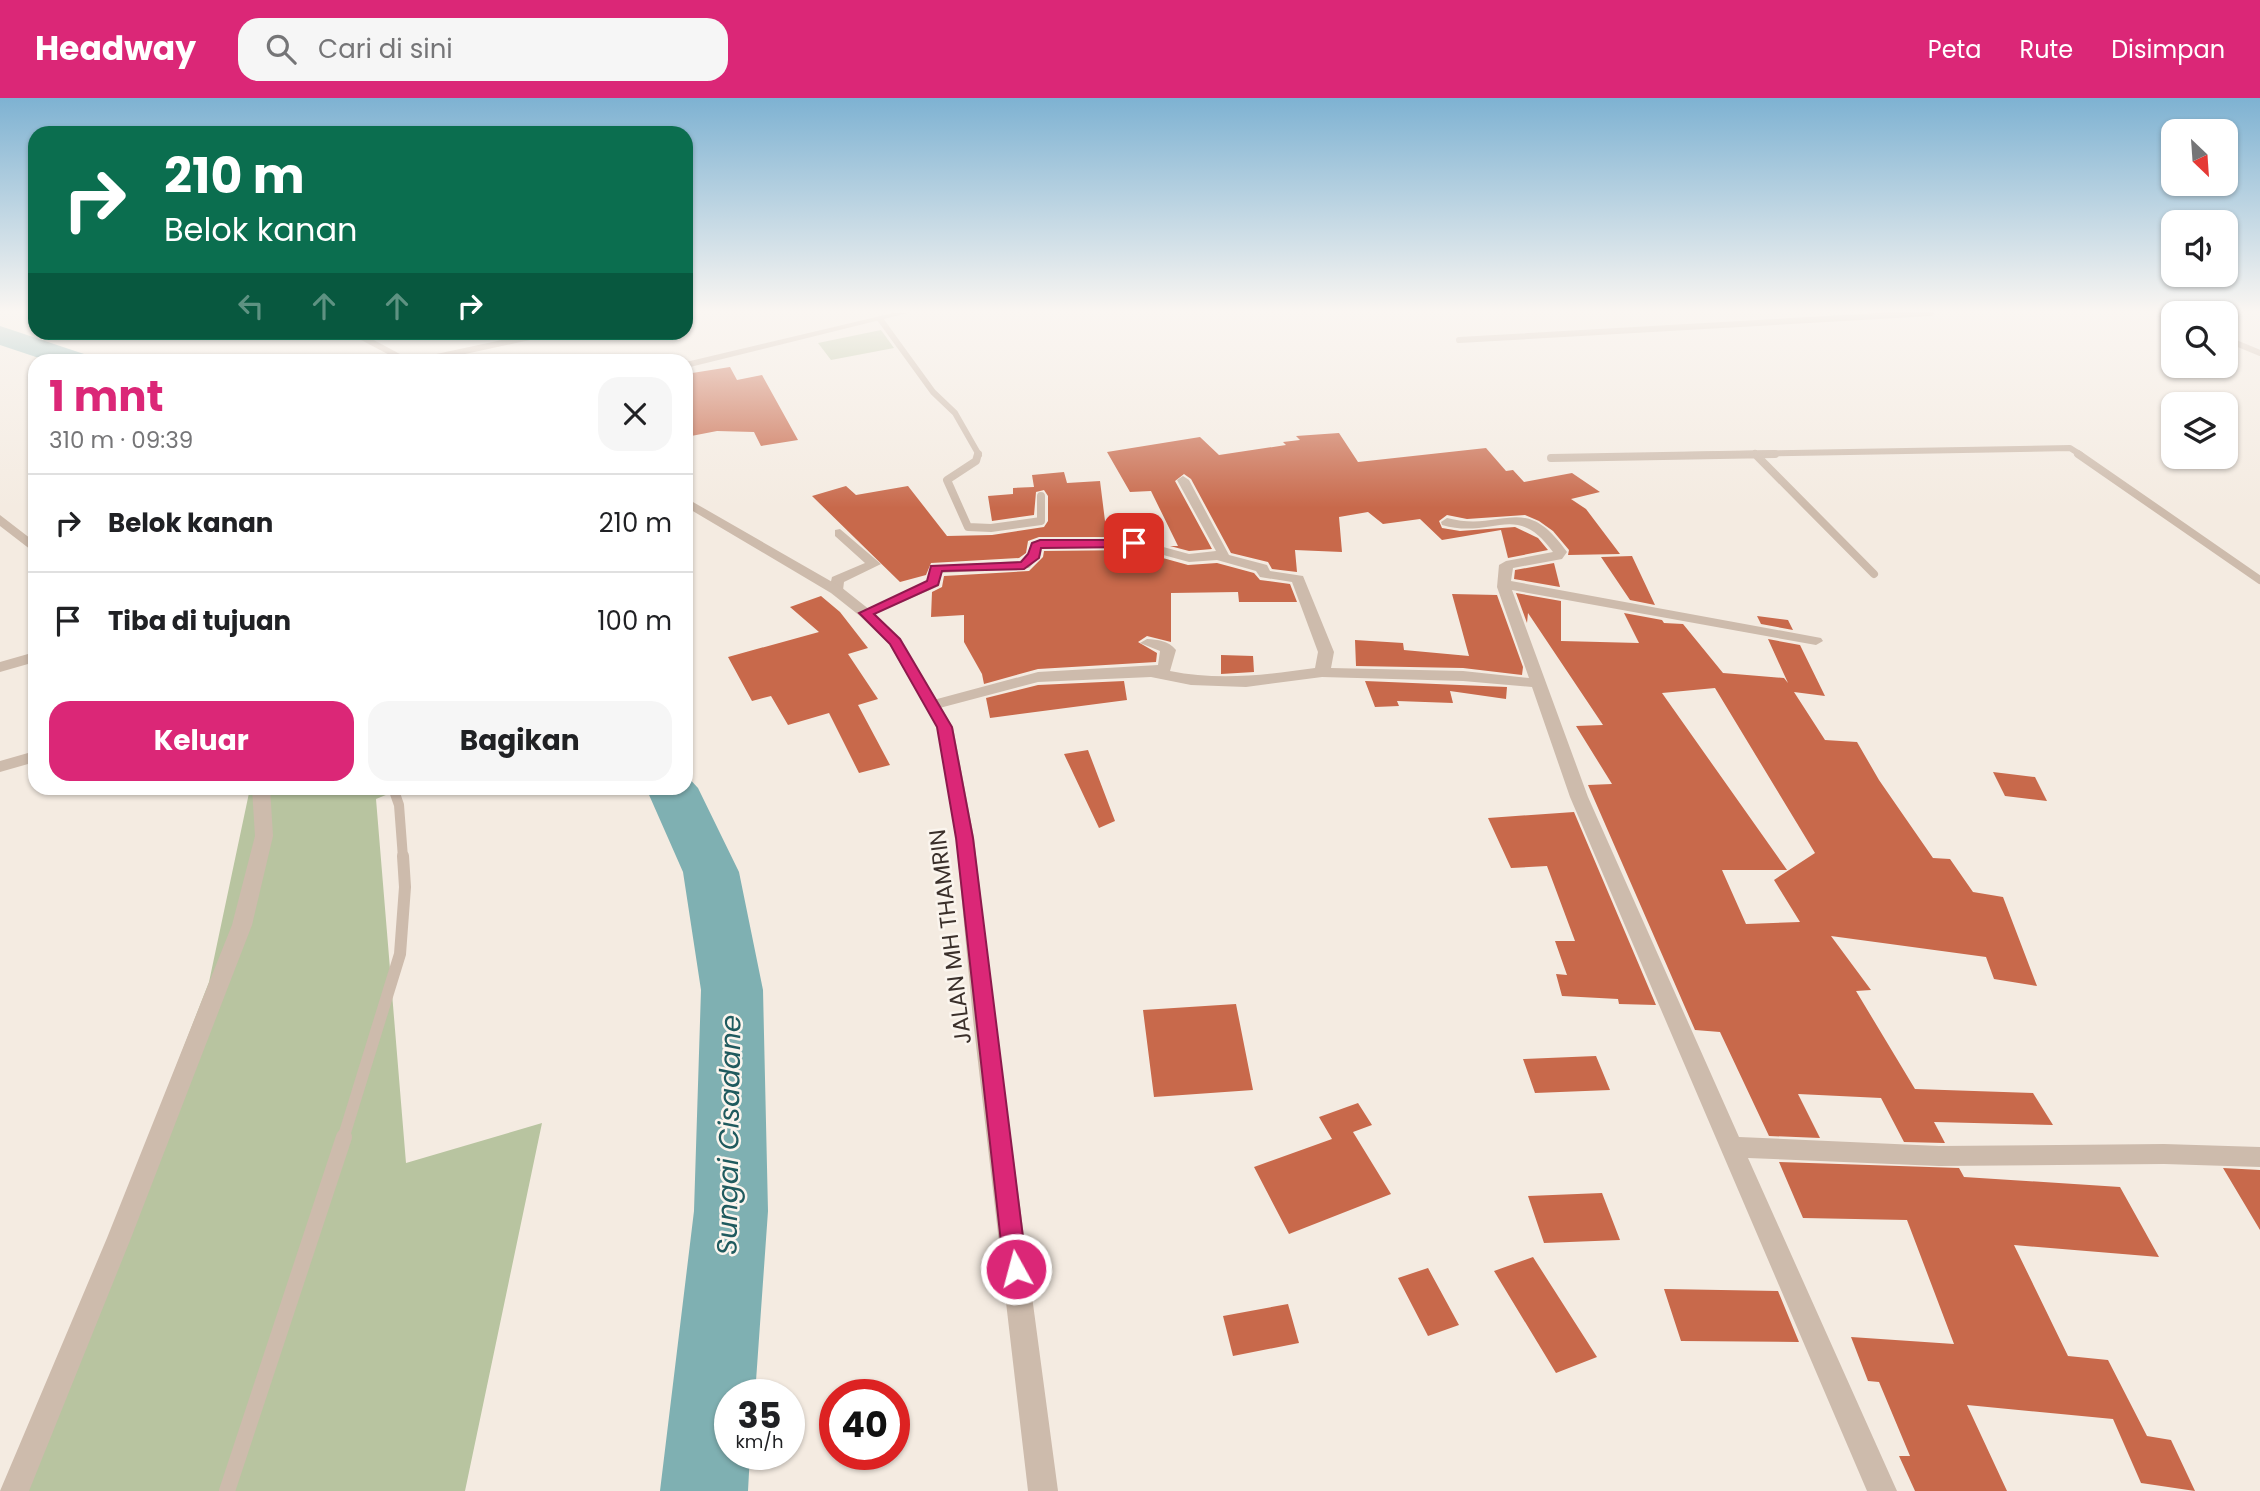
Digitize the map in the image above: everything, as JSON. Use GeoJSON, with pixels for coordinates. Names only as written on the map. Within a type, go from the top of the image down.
{"type":"FeatureCollection","features":[{"type":"Feature","properties":{"kind":"street"},"geometry":{"type":"LineString","coordinates":[[870,611],[933,583],[936,569],[1024,565],[1034,555],[1036,545],[1040,544],[1134,543],[1163,548],[1180,558],[1224,553],[1184,480]]}},
{"type":"Feature","properties":{"kind":"street","name":"JALAN MH THAMRIN"},"geometry":{"type":"LineString","coordinates":[[693,506],[836,585],[870,611],[895,642],[937,704],[945,727],[965,838],[984,1019],[1044,1491]]}},
{"type":"Feature","properties":{"kind":"street"},"geometry":{"type":"LineString","coordinates":[[1447,522],[1463,527],[1517,517],[1530,521],[1554,542],[1560,552],[1557,556],[1506,565],[1504,584],[1537,683],[1579,797],[1882,1491]]}},
{"type":"Feature","properties":{"kind":"street"},"geometry":{"type":"LineString","coordinates":[[0,519],[28,544]]}},
{"type":"Feature","properties":{"kind":"street"},"geometry":{"type":"LineString","coordinates":[[836,585],[874,562],[840,533]]}},
{"type":"Feature","properties":{"kind":"street"},"geometry":{"type":"LineString","coordinates":[[1218,555],[1262,568],[1265,574],[1298,579],[1326,652],[1322,672]]}},
{"type":"Feature","properties":{"kind":"street"},"geometry":{"type":"LineString","coordinates":[[1504,584],[1816,642]]}},
{"type":"Feature","properties":{"kind":"street"},"geometry":{"type":"LineString","coordinates":[[937,704],[1038,677],[1151,672],[1166,668],[1168,650],[1161,645],[1147,643]]}},
{"type":"Feature","properties":{"kind":"street"},"geometry":{"type":"LineString","coordinates":[[0,667],[28,659]]}},
{"type":"Feature","properties":{"kind":"street"},"geometry":{"type":"LineString","coordinates":[[1151,672],[1191,680],[1246,682],[1322,672],[1463,676],[1537,683]]}},
{"type":"Feature","properties":{"kind":"street"},"geometry":{"type":"LineString","coordinates":[[0,767],[28,758]]}},
{"type":"Feature","properties":{"kind":"street"},"geometry":{"type":"LineString","coordinates":[[14,1491],[119,1238],[242,925],[264,836],[261,795]]}},
{"type":"Feature","properties":{"kind":"street"},"geometry":{"type":"LineString","coordinates":[[1734,1147],[1939,1156],[2164,1154],[2260,1157]]}},
{"type":"Feature","properties":{"kind":"lane"},"geometry":{"type":"LineString","coordinates":[[922,378],[933,393],[955,413],[979,455],[976,461],[947,480],[966,525],[974,529],[1041,521],[1041,496]]}},
{"type":"Feature","properties":{"kind":"lane"},"geometry":{"type":"LineString","coordinates":[[1551,458],[2070,448],[2260,580]]}},
{"type":"Feature","properties":{"kind":"lane"},"geometry":{"type":"LineString","coordinates":[[1755,454],[1874,574]]}},
{"type":"Feature","properties":{"kind":"lane"},"geometry":{"type":"LineString","coordinates":[[227,1491],[366,1070],[400,954],[405,887],[399,805],[395,795]]}},
{"type":"Feature","properties":{"kind":"green space"},"geometry":{"type":"Polygon","coordinates":[[[249,795],[386,795],[376,799],[406,1163],[542,1123],[465,1491],[11,1491],[209,982],[249,795]]]}},
{"type":"Feature","properties":{"kind":"building"},"geometry":{"type":"Polygon","coordinates":[[[693,378],[764,378],[798,440],[761,446],[754,432],[717,431],[693,436],[693,378]]]}},
{"type":"Feature","properties":{"kind":"building"},"geometry":{"type":"Polygon","coordinates":[[[1339,433],[1358,462],[1486,448],[1506,471],[1513,470],[1524,482],[1572,473],[1600,492],[1571,499],[1586,509],[1620,554],[1568,555],[1569,550],[1553,531],[1525,515],[1467,519],[1447,515],[1439,521],[1442,528],[1460,531],[1515,527],[1538,538],[1548,550],[1508,558],[1501,530],[1442,540],[1420,519],[1383,524],[1368,512],[1339,517],[1342,552],[1295,550],[1297,572],[1272,569],[1268,562],[1231,553],[1191,479],[1184,474],[1175,481],[1212,549],[1189,551],[1170,546],[1178,546],[1151,491],[1130,492],[1107,452],[1200,437],[1219,455],[1286,445],[1283,442],[1300,440],[1296,436],[1339,433]]]}},
{"type":"Feature","properties":{"kind":"building"},"geometry":{"type":"Polygon","coordinates":[[[1064,472],[1067,483],[1100,481],[1107,537],[1039,537],[1028,541],[1026,553],[1019,558],[931,563],[926,575],[900,582],[812,496],[846,486],[856,495],[908,486],[947,536],[992,535],[1044,527],[1048,521],[1048,496],[1044,490],[1036,492],[1034,515],[992,521],[988,496],[1013,494],[1013,488],[1034,487],[1032,475],[1064,472]]]}},
{"type":"Feature","properties":{"kind":"building"},"geometry":{"type":"Polygon","coordinates":[[[1134,550],[1188,565],[1217,563],[1254,573],[1260,580],[1290,584],[1297,602],[1239,602],[1238,592],[1171,593],[1171,642],[1147,636],[1138,642],[1157,653],[1156,662],[1038,669],[984,684],[982,674],[964,642],[964,615],[931,617],[932,592],[942,587],[944,576],[1029,571],[1043,557],[1044,551],[1134,550]]]}},
{"type":"Feature","properties":{"kind":"building"},"geometry":{"type":"Polygon","coordinates":[[[1632,556],[1655,605],[1630,600],[1601,557],[1632,556]]]}},
{"type":"Feature","properties":{"kind":"building"},"geometry":{"type":"Polygon","coordinates":[[[1554,563],[1560,587],[1514,579],[1515,570],[1554,563]]]}},
{"type":"Feature","properties":{"kind":"building"},"geometry":{"type":"Polygon","coordinates":[[[1516,593],[1561,601],[1561,641],[1639,643],[1624,613],[1662,620],[1664,623],[1683,624],[1723,673],[1784,678],[1788,683],[1768,639],[1800,645],[1825,696],[1794,692],[1825,740],[1857,742],[1879,780],[1933,858],[1950,859],[1973,892],[2003,897],[2037,986],[1994,979],[1986,957],[1831,936],[1871,990],[1856,991],[1915,1089],[2033,1093],[2053,1125],[1934,1122],[1945,1143],[1904,1142],[1881,1098],[1798,1094],[1820,1138],[1769,1136],[1720,1032],[1695,1030],[1588,785],[1612,784],[1576,726],[1603,725],[1528,613],[1527,623],[1516,593]],[[1715,688],[1662,693],[1787,870],[1722,870],[1746,924],[1800,922],[1774,880],[1815,853],[1715,688]]]}},
{"type":"Feature","properties":{"kind":"building"},"geometry":{"type":"Polygon","coordinates":[[[1452,594],[1497,595],[1523,667],[1522,675],[1463,668],[1356,666],[1355,640],[1403,643],[1404,650],[1469,656],[1452,594]]]}},
{"type":"Feature","properties":{"kind":"building"},"geometry":{"type":"Polygon","coordinates":[[[821,596],[840,612],[868,648],[848,654],[878,699],[858,705],[890,765],[859,773],[829,713],[788,725],[771,696],[752,701],[728,657],[819,632],[790,607],[821,596]]]}},
{"type":"Feature","properties":{"kind":"building"},"geometry":{"type":"Polygon","coordinates":[[[1757,616],[1788,620],[1793,630],[1761,624],[1757,616]]]}},
{"type":"Feature","properties":{"kind":"building"},"geometry":{"type":"Polygon","coordinates":[[[1221,655],[1253,656],[1254,672],[1221,674],[1221,655]]]}},
{"type":"Feature","properties":{"kind":"building"},"geometry":{"type":"Polygon","coordinates":[[[1124,681],[1127,700],[990,718],[986,698],[1038,685],[1124,681]]]}},
{"type":"Feature","properties":{"kind":"building"},"geometry":{"type":"Polygon","coordinates":[[[1365,681],[1507,687],[1506,699],[1450,691],[1453,703],[1397,701],[1399,706],[1375,707],[1365,681]]]}},
{"type":"Feature","properties":{"kind":"building"},"geometry":{"type":"Polygon","coordinates":[[[1088,750],[1115,821],[1099,828],[1064,754],[1088,750]]]}},
{"type":"Feature","properties":{"kind":"building"},"geometry":{"type":"Polygon","coordinates":[[[1993,772],[2035,777],[2047,801],[2005,796],[1993,772]]]}},
{"type":"Feature","properties":{"kind":"building"},"geometry":{"type":"Polygon","coordinates":[[[1574,812],[1656,1005],[1619,1004],[1618,999],[1562,996],[1556,974],[1567,975],[1555,941],[1575,941],[1547,866],[1511,868],[1488,818],[1574,812]]]}},
{"type":"Feature","properties":{"kind":"building"},"geometry":{"type":"Polygon","coordinates":[[[1236,1004],[1253,1090],[1154,1097],[1143,1010],[1236,1004]]]}},
{"type":"Feature","properties":{"kind":"building"},"geometry":{"type":"Polygon","coordinates":[[[1596,1056],[1610,1090],[1535,1093],[1523,1059],[1596,1056]]]}},
{"type":"Feature","properties":{"kind":"building"},"geometry":{"type":"Polygon","coordinates":[[[1358,1103],[1372,1125],[1353,1132],[1391,1194],[1289,1234],[1254,1167],[1332,1139],[1319,1117],[1358,1103]]]}},
{"type":"Feature","properties":{"kind":"building"},"geometry":{"type":"Polygon","coordinates":[[[1779,1162],[1959,1168],[1964,1177],[2120,1187],[2159,1257],[2014,1245],[2068,1356],[2108,1360],[2147,1436],[2171,1440],[2195,1491],[2141,1483],[2113,1419],[1967,1405],[2007,1491],[1915,1491],[1899,1456],[1910,1456],[1879,1382],[1868,1381],[1851,1337],[1954,1344],[1907,1220],[1803,1218],[1779,1162]]]}},
{"type":"Feature","properties":{"kind":"building"},"geometry":{"type":"Polygon","coordinates":[[[2223,1168],[2260,1170],[2260,1230],[2223,1168]]]}},
{"type":"Feature","properties":{"kind":"building"},"geometry":{"type":"Polygon","coordinates":[[[1602,1193],[1620,1240],[1544,1243],[1528,1196],[1602,1193]]]}},
{"type":"Feature","properties":{"kind":"building"},"geometry":{"type":"Polygon","coordinates":[[[1533,1257],[1597,1357],[1556,1373],[1494,1271],[1533,1257]]]}},
{"type":"Feature","properties":{"kind":"building"},"geometry":{"type":"Polygon","coordinates":[[[1428,1268],[1459,1325],[1428,1336],[1398,1278],[1428,1268]]]}},
{"type":"Feature","properties":{"kind":"building"},"geometry":{"type":"Polygon","coordinates":[[[1664,1289],[1778,1291],[1799,1342],[1681,1341],[1664,1289]]]}},
{"type":"Feature","properties":{"kind":"building"},"geometry":{"type":"Polygon","coordinates":[[[1288,1304],[1299,1343],[1233,1356],[1223,1316],[1288,1304]]]}},
{"type":"Feature","properties":{"kind":"waterway","name":"Sungai Cisadane"},"geometry":{"type":"LineString","coordinates":[[675,795],[711,872],[732,990],[731,1211],[704,1491]]}},
{"type":"Feature","properties":{"kind":"route"},"geometry":{"type":"LineString","coordinates":[[1016,1269],[984,1019],[965,838],[945,727],[895,642],[865,613],[933,583],[936,569],[1024,565],[1028,564],[1036,545],[1040,544],[1134,543]]}}]}
